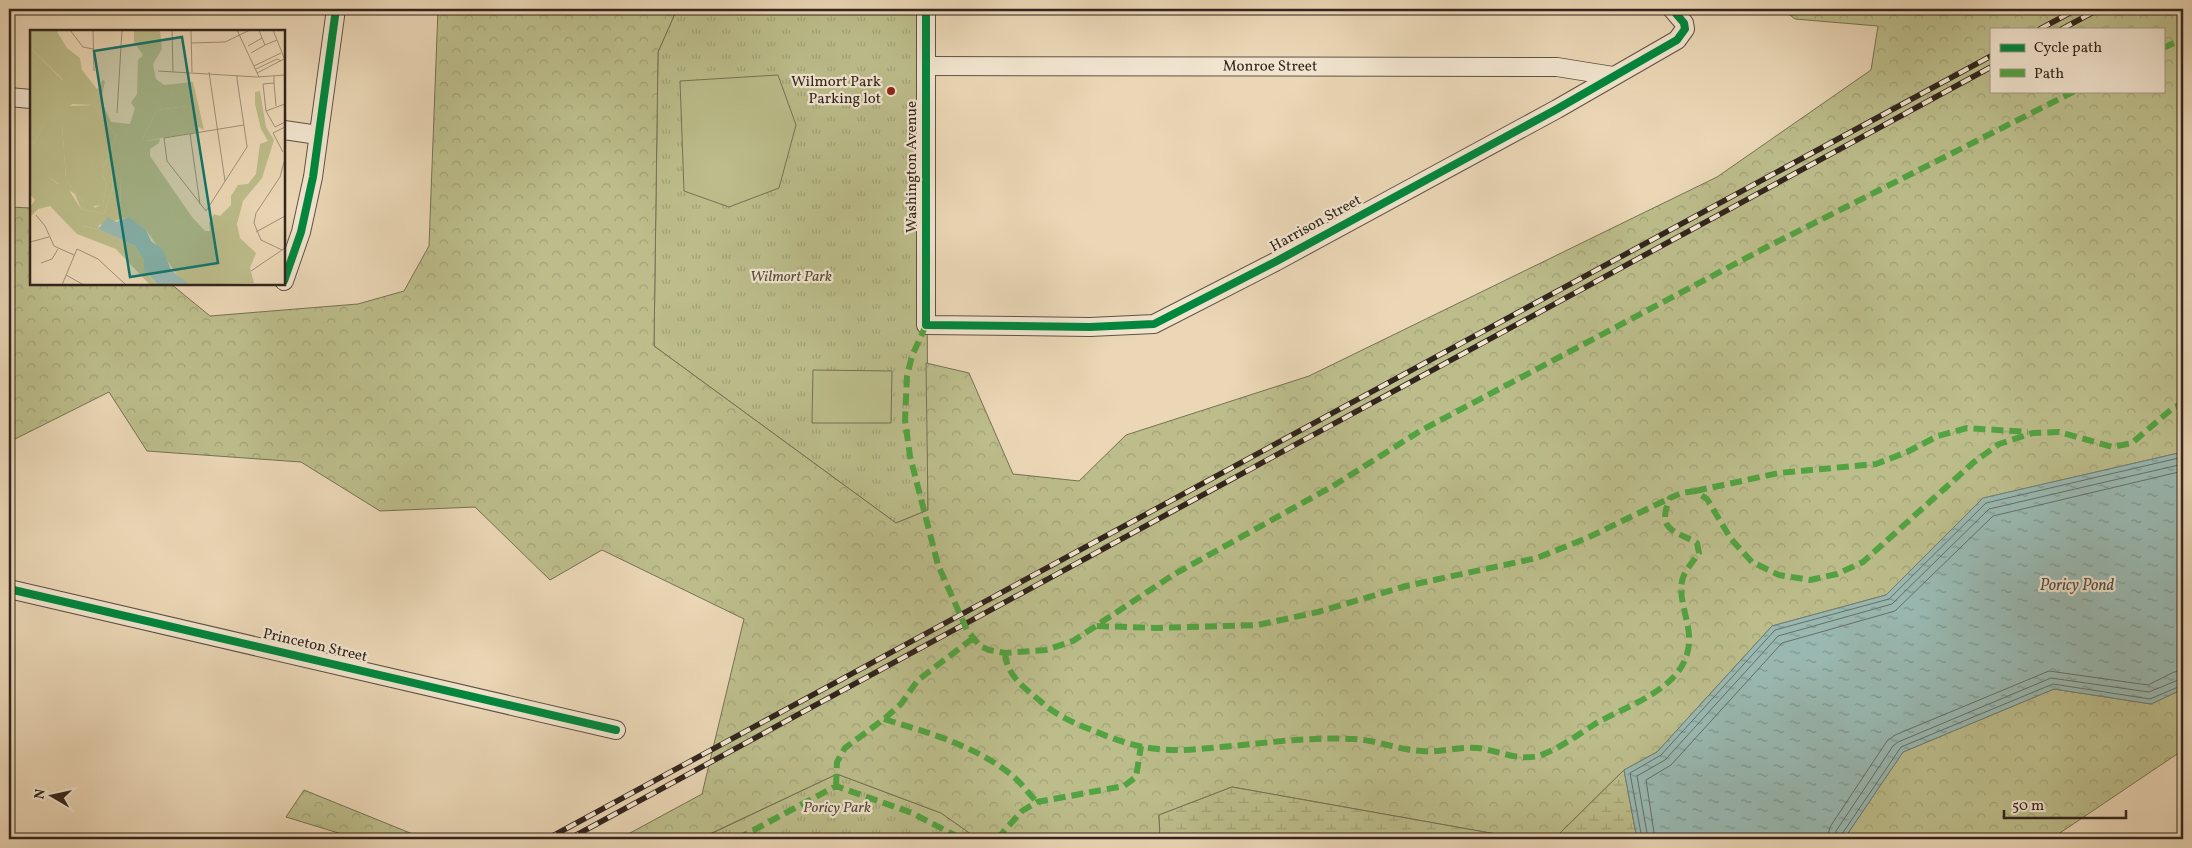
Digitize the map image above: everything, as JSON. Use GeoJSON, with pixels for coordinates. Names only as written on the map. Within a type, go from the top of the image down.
{"type":"FeatureCollection","features":[{"type":"Feature","properties":{"kind":"street"},"geometry":{"type":"LineString","coordinates":[[285,278],[301,232],[312,177],[336,9]]}},
{"type":"Feature","properties":{"kind":"street","name":"Washington Avenue"},"geometry":{"type":"LineString","coordinates":[[926,9],[926,325]]}},
{"type":"Feature","properties":{"kind":"street","name":"Harrison Street"},"geometry":{"type":"LineString","coordinates":[[926,325],[1090,327],[1154,324],[1283,258],[1557,109],[1678,40],[1685,29],[1684,23],[1672,9]]}},
{"type":"Feature","properties":{"kind":"street","name":"Monroe Street"},"geometry":{"type":"LineString","coordinates":[[926,66],[1557,67],[1613,76]]}},
{"type":"Feature","properties":{"kind":"street"},"geometry":{"type":"LineString","coordinates":[[9,97],[30,99]]}},
{"type":"Feature","properties":{"kind":"street"},"geometry":{"type":"LineString","coordinates":[[285,130],[318,135]]}},
{"type":"Feature","properties":{"kind":"street","name":"Princeton Street"},"geometry":{"type":"LineString","coordinates":[[9,589],[616,730]]}},
{"type":"Feature","properties":{"kind":"green space"},"geometry":{"type":"Polygon","coordinates":[[[438,9],[677,9],[658,52],[654,346],[896,523],[928,510],[926,363],[969,373],[1013,474],[1079,481],[1126,435],[1309,376],[1717,177],[1871,70],[1878,26],[1795,19],[1782,9],[2183,9],[2183,452],[1984,498],[1886,595],[1772,626],[1657,752],[1624,770],[1554,839],[1524,839],[1232,787],[1159,815],[1160,839],[978,839],[941,813],[837,774],[699,839],[619,839],[702,794],[744,619],[602,550],[550,580],[475,507],[380,511],[301,462],[147,451],[109,392],[9,442],[9,207],[30,208],[30,285],[172,285],[210,316],[358,304],[404,291],[429,246],[438,9]]]}},
{"type":"Feature","properties":{"kind":"green space","name":"Wilmort Park"},"geometry":{"type":"Polygon","coordinates":[[[677,9],[926,9],[928,510],[896,523],[654,346],[658,52],[677,9]]]}},
{"type":"Feature","properties":{"kind":"green space"},"geometry":{"type":"Polygon","coordinates":[[[778,75],[796,125],[779,188],[729,207],[684,191],[680,81],[778,75]]]}},
{"type":"Feature","properties":{"kind":"green space"},"geometry":{"type":"Polygon","coordinates":[[[813,370],[892,371],[891,423],[812,423],[813,370]]]}},
{"type":"Feature","properties":{"kind":"green space"},"geometry":{"type":"Polygon","coordinates":[[[2054,689],[2151,704],[2183,689],[2183,750],[2051,839],[1844,839],[1903,752],[2054,689]]]}},
{"type":"Feature","properties":{"kind":"green space"},"geometry":{"type":"Polygon","coordinates":[[[1624,770],[1637,839],[1554,839],[1624,770]]]}},
{"type":"Feature","properties":{"kind":"green space","name":"Poricy Park"},"geometry":{"type":"Polygon","coordinates":[[[837,774],[941,813],[978,839],[700,839],[837,774]]]}},
{"type":"Feature","properties":{"kind":"green space"},"geometry":{"type":"Polygon","coordinates":[[[1232,787],[1524,839],[1160,839],[1159,815],[1232,787]]]}},
{"type":"Feature","properties":{"kind":"green space"},"geometry":{"type":"Polygon","coordinates":[[[304,790],[425,839],[347,839],[345,835],[286,817],[304,790]]]}},
{"type":"Feature","properties":{"kind":"water","name":"Poricy Pond"},"geometry":{"type":"Polygon","coordinates":[[[2183,452],[2183,689],[2151,704],[2054,689],[1903,752],[1844,839],[1637,839],[1624,770],[1657,752],[1772,626],[1886,595],[1983,498],[2183,452]]]}},
{"type":"Feature","properties":{"kind":"railway"},"geometry":{"type":"LineString","coordinates":[[2042,28],[2077,9]]}},
{"type":"Feature","properties":{"kind":"railway"},"geometry":{"type":"LineString","coordinates":[[2064,28],[2099,9]]}},
{"type":"Feature","properties":{"kind":"railway"},"geometry":{"type":"LineString","coordinates":[[547,839],[1990,57]]}},
{"type":"Feature","properties":{"kind":"railway"},"geometry":{"type":"LineString","coordinates":[[569,839],[1990,68]]}},
{"type":"Feature","properties":{"kind":"marked path"},"geometry":{"type":"LineString","coordinates":[[2164,48],[2183,39]]}},
{"type":"Feature","properties":{"kind":"marked path"},"geometry":{"type":"LineString","coordinates":[[926,325],[912,356],[907,376],[905,420],[910,456],[938,565],[967,630],[980,646],[1005,653],[1046,650],[1073,641],[1173,575],[1333,486],[1420,431],[1765,248],[2073,92]]}},
{"type":"Feature","properties":{"kind":"marked path"},"geometry":{"type":"LineString","coordinates":[[1005,653],[1008,667],[1016,680],[1051,710],[1085,727],[1116,739],[1149,748],[1186,750],[1293,740],[1339,739],[1371,741],[1413,750],[1436,751],[1478,748],[1512,756],[1537,756],[1559,747],[1595,724],[1653,694],[1678,672],[1685,659],[1689,635],[1682,600],[1682,583],[1684,575],[1699,553],[1697,543],[1675,532],[1666,523],[1666,509],[1670,498],[1682,493],[1695,491],[1707,499],[1731,539],[1752,562],[1779,575],[1810,580],[1837,574],[1863,562],[1974,462],[1999,444],[2033,433],[2059,432],[2113,447],[2132,443],[2174,407],[2183,404]]}},
{"type":"Feature","properties":{"kind":"marked path"},"geometry":{"type":"LineString","coordinates":[[1695,491],[1779,473],[1876,464],[1907,452],[1938,436],[1967,428],[2028,432]]}},
{"type":"Feature","properties":{"kind":"marked path"},"geometry":{"type":"LineString","coordinates":[[1097,626],[1156,628],[1258,625],[1318,612],[1406,586],[1537,558],[1587,538],[1670,498]]}},
{"type":"Feature","properties":{"kind":"marked path"},"geometry":{"type":"LineString","coordinates":[[836,786],[837,762],[845,748],[901,704],[918,680],[972,639]]}},
{"type":"Feature","properties":{"kind":"marked path"},"geometry":{"type":"LineString","coordinates":[[884,719],[952,742],[984,757],[1014,777],[1037,802]]}},
{"type":"Feature","properties":{"kind":"marked path"},"geometry":{"type":"LineString","coordinates":[[997,839],[1022,811],[1037,802],[1124,786],[1136,777],[1141,746]]}},
{"type":"Feature","properties":{"kind":"marked path"},"geometry":{"type":"LineString","coordinates":[[737,839],[836,786],[912,813],[962,839]]}},
{"type":"Feature","properties":{"kind":"cycle path"},"geometry":{"type":"LineString","coordinates":[[285,278],[301,232],[313,177],[336,9]]}},
{"type":"Feature","properties":{"kind":"cycle path"},"geometry":{"type":"LineString","coordinates":[[926,9],[926,325],[1090,327],[1154,324],[1275,262],[1557,109],[1677,40],[1685,29],[1684,23],[1672,9]]}},
{"type":"Feature","properties":{"kind":"cycle path"},"geometry":{"type":"LineString","coordinates":[[9,589],[616,730]]}},
{"type":"Feature","properties":{"kind":"place","name":"Wilmort Park Parking lot"},"geometry":{"type":"Point","coordinates":[891,91]}}]}
